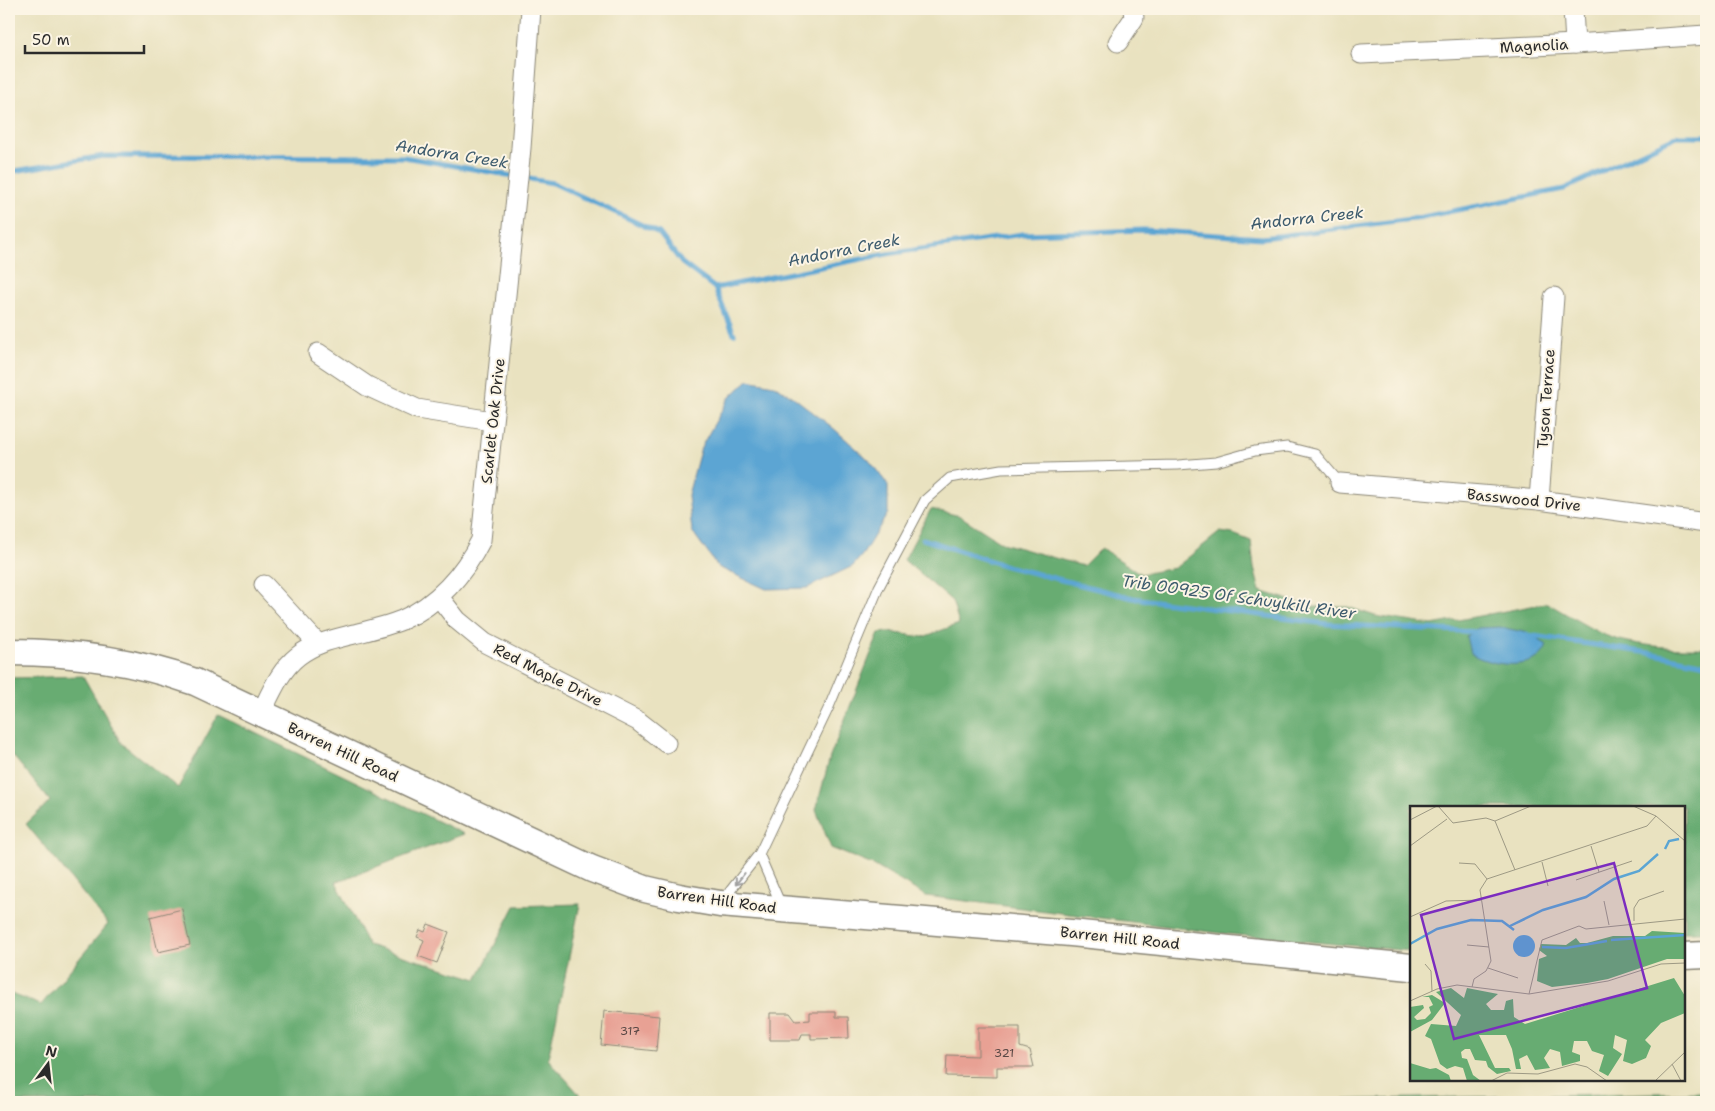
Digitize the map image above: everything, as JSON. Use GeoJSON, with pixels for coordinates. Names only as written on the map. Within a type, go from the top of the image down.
{"type":"FeatureCollection","features":[{"type":"Feature","properties":{"kind":"street"},"geometry":{"type":"LineString","coordinates":[[1118,42],[1134,18],[1134,9]]}},
{"type":"Feature","properties":{"kind":"street"},"geometry":{"type":"LineString","coordinates":[[1573,9],[1575,44]]}},
{"type":"Feature","properties":{"kind":"street","name":"Scarlet Oak Drive"},"geometry":{"type":"LineString","coordinates":[[261,713],[281,675],[297,656],[318,644],[400,621],[414,614],[439,597],[468,562],[481,540],[521,148],[526,10]]}},
{"type":"Feature","properties":{"kind":"street","name":"Magnolia"},"geometry":{"type":"LineString","coordinates":[[1361,54],[1575,44],[1706,35]]}},
{"type":"Feature","properties":{"kind":"street","name":"Tyson Terrace"},"geometry":{"type":"LineString","coordinates":[[1539,500],[1554,297]]}},
{"type":"Feature","properties":{"kind":"street"},"geometry":{"type":"LineString","coordinates":[[318,353],[367,386],[417,409],[492,421]]}},
{"type":"Feature","properties":{"kind":"street","name":"Basswood Drive"},"geometry":{"type":"LineString","coordinates":[[1340,483],[1539,500],[1706,523]]}},
{"type":"Feature","properties":{"kind":"street"},"geometry":{"type":"LineString","coordinates":[[264,585],[318,644]]}},
{"type":"Feature","properties":{"kind":"street","name":"Red Maple Drive"},"geometry":{"type":"LineString","coordinates":[[439,597],[457,620],[485,643],[638,721],[666,743]]}},
{"type":"Feature","properties":{"kind":"street","name":"Barren Hill Road"},"geometry":{"type":"LineString","coordinates":[[9,652],[89,658],[165,672],[208,688],[592,869],[645,889],[679,897],[720,904],[1071,933],[1410,967]]}},
{"type":"Feature","properties":{"kind":"street"},"geometry":{"type":"LineString","coordinates":[[1685,956],[1706,954]]}},
{"type":"Feature","properties":{"kind":"lane"},"geometry":{"type":"LineString","coordinates":[[720,904],[759,854],[829,707],[879,587],[924,500],[950,478],[1001,470],[1178,465],[1216,462],[1255,451],[1287,447],[1315,454],[1340,483]]}},
{"type":"Feature","properties":{"kind":"lane"},"geometry":{"type":"LineString","coordinates":[[759,854],[784,910]]}},
{"type":"Feature","properties":{"kind":"green space"},"geometry":{"type":"Polygon","coordinates":[[[931,509],[960,516],[1002,543],[1083,566],[1101,548],[1141,574],[1175,568],[1220,532],[1233,534],[1251,541],[1254,568],[1260,591],[1312,607],[1348,607],[1375,616],[1432,625],[1547,603],[1593,630],[1624,641],[1652,646],[1706,648],[1706,932],[1685,932],[1685,806],[1410,806],[1410,951],[1227,934],[926,896],[875,866],[831,848],[816,810],[830,757],[879,633],[889,632],[923,637],[959,624],[952,601],[904,560],[931,509]]]}},
{"type":"Feature","properties":{"kind":"green space"},"geometry":{"type":"Polygon","coordinates":[[[83,676],[121,743],[178,788],[218,715],[464,834],[336,882],[368,945],[477,979],[515,906],[580,904],[548,1059],[586,1102],[9,1102],[9,993],[41,1005],[108,924],[26,824],[50,801],[9,751],[9,678],[83,676]]]}},
{"type":"Feature","properties":{"kind":"green space"},"geometry":{"type":"Polygon","coordinates":[[[1706,1092],[1706,1102],[1226,1102],[1706,1092]]]}},
{"type":"Feature","properties":{"kind":"water"},"geometry":{"type":"Polygon","coordinates":[[[748,380],[774,385],[792,396],[832,427],[868,459],[888,485],[888,513],[863,554],[853,566],[807,588],[766,589],[718,567],[692,531],[688,495],[701,447],[729,398],[748,380]]]}},
{"type":"Feature","properties":{"kind":"water"},"geometry":{"type":"Polygon","coordinates":[[[1500,627],[1528,633],[1547,645],[1542,654],[1534,660],[1524,663],[1500,664],[1478,658],[1470,653],[1466,636],[1478,628],[1500,627]]]}},
{"type":"Feature","properties":{"kind":"building"},"geometry":{"type":"Polygon","coordinates":[[[182,909],[190,945],[158,952],[150,917],[182,909]]]}},
{"type":"Feature","properties":{"kind":"building"},"geometry":{"type":"Polygon","coordinates":[[[428,924],[449,932],[437,963],[418,956],[424,940],[417,937],[420,930],[425,932],[428,924]]]}},
{"type":"Feature","properties":{"kind":"building"},"geometry":{"type":"Polygon","coordinates":[[[604,1011],[659,1016],[656,1051],[601,1045],[604,1011]]]}},
{"type":"Feature","properties":{"kind":"building"},"geometry":{"type":"Polygon","coordinates":[[[810,1012],[836,1012],[836,1017],[848,1017],[849,1038],[811,1039],[811,1034],[802,1034],[800,1040],[770,1040],[770,1013],[790,1013],[796,1021],[810,1020],[810,1012]]]}},
{"type":"Feature","properties":{"kind":"building"},"geometry":{"type":"Polygon","coordinates":[[[978,1027],[1020,1027],[1020,1047],[1030,1050],[1034,1067],[997,1067],[997,1077],[946,1076],[947,1055],[978,1056],[978,1027]]]}},
{"type":"Feature","properties":{"kind":"waterway","name":"Andorra Creek"},"geometry":{"type":"LineString","coordinates":[[9,172],[103,156],[404,157],[553,183],[659,233],[682,263],[715,288],[887,254],[1023,234],[1144,230],[1262,238],[1412,219],[1564,189],[1677,136],[1706,136]]}},
{"type":"Feature","properties":{"kind":"waterway","name":"Trib 00925 Of Schuylkill River"},"geometry":{"type":"LineString","coordinates":[[715,288],[734,334]]}},
{"type":"Feature","properties":{"kind":"waterway","name":"Trib 00925 Of Schuylkill River"},"geometry":{"type":"LineString","coordinates":[[923,539],[1006,566],[1133,598],[1327,624],[1478,632]]}},
{"type":"Feature","properties":{"kind":"waterway","name":"Trib 00925 Of Schuylkill River"},"geometry":{"type":"LineString","coordinates":[[1527,635],[1649,653],[1706,664]]}}]}
